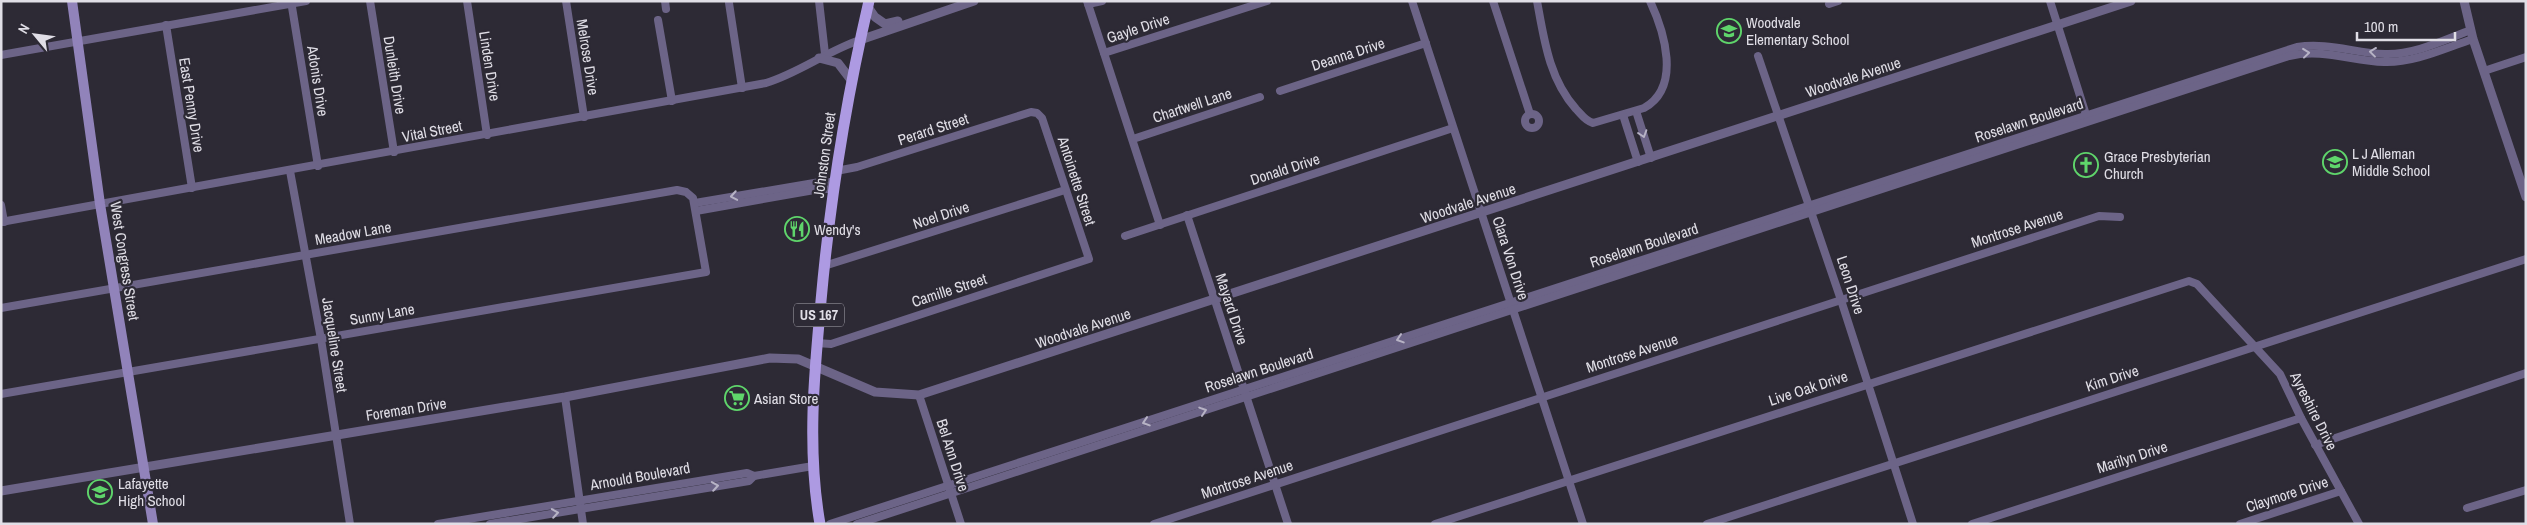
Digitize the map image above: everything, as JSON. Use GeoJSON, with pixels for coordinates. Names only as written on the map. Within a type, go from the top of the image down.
{"type":"FeatureCollection","features":[{"type":"Feature","properties":{"kind":"main road","name":"West Congress Street"},"geometry":{"type":"LineString","coordinates":[[72,1],[100,204],[153,524]]}},
{"type":"Feature","properties":{"kind":"main road","name":"Johnston Street"},"geometry":{"type":"LineString","coordinates":[[820,524],[813,466],[814,366],[835,181],[851,80],[868,4]]}},
{"type":"Feature","properties":{"kind":"street"},"geometry":{"type":"LineString","coordinates":[[1,55],[306,1]]}},
{"type":"Feature","properties":{"kind":"street","name":"Dunleith Drive"},"geometry":{"type":"LineString","coordinates":[[370,1],[394,152]]}},
{"type":"Feature","properties":{"kind":"street","name":"Linden Drive"},"geometry":{"type":"LineString","coordinates":[[466,1],[487,135]]}},
{"type":"Feature","properties":{"kind":"street","name":"Melrose Drive"},"geometry":{"type":"LineString","coordinates":[[566,1],[584,117]]}},
{"type":"Feature","properties":{"kind":"street"},"geometry":{"type":"LineString","coordinates":[[819,1],[822,56],[838,63],[851,80]]}},
{"type":"Feature","properties":{"kind":"street"},"geometry":{"type":"LineString","coordinates":[[868,4],[878,21],[888,25],[960,1]]}},
{"type":"Feature","properties":{"kind":"street"},"geometry":{"type":"LineString","coordinates":[[860,40],[974,1]]}},
{"type":"Feature","properties":{"kind":"street"},"geometry":{"type":"LineString","coordinates":[[1102,1],[1088,3],[1160,225]]}},
{"type":"Feature","properties":{"kind":"street","name":"Gayle Drive"},"geometry":{"type":"LineString","coordinates":[[1104,53],[1266,1]]}},
{"type":"Feature","properties":{"kind":"street","name":"Clara Von Drive"},"geometry":{"type":"LineString","coordinates":[[1412,1],[1583,524]]}},
{"type":"Feature","properties":{"kind":"street"},"geometry":{"type":"LineString","coordinates":[[1493,1],[1530,114]]}},
{"type":"Feature","properties":{"kind":"street"},"geometry":{"type":"LineString","coordinates":[[1537,1],[1543,37],[1558,85],[1566,98],[1590,122],[1623,115],[1649,105],[1657,96],[1663,84],[1669,61],[1650,1]]}},
{"type":"Feature","properties":{"kind":"street"},"geometry":{"type":"LineString","coordinates":[[1829,4],[1838,1]]}},
{"type":"Feature","properties":{"kind":"street"},"geometry":{"type":"LineString","coordinates":[[2050,1],[2087,119]]}},
{"type":"Feature","properties":{"kind":"street","name":"Woodvale Avenue"},"geometry":{"type":"LineString","coordinates":[[814,366],[875,392],[919,395],[2131,1]]}},
{"type":"Feature","properties":{"kind":"street"},"geometry":{"type":"LineString","coordinates":[[2464,1],[2472,35],[2484,71],[2522,174],[2526,197]]}},
{"type":"Feature","properties":{"kind":"street","name":"Adonis Drive"},"geometry":{"type":"LineString","coordinates":[[291,3],[318,166]]}},
{"type":"Feature","properties":{"kind":"street"},"geometry":{"type":"LineString","coordinates":[[729,3],[742,88]]}},
{"type":"Feature","properties":{"kind":"street"},"geometry":{"type":"LineString","coordinates":[[658,20],[672,101]]}},
{"type":"Feature","properties":{"kind":"street","name":"East Penny Drive"},"geometry":{"type":"LineString","coordinates":[[166,25],[192,188]]}},
{"type":"Feature","properties":{"kind":"street","name":"Roselawn Boulevard"},"geometry":{"type":"LineString","coordinates":[[830,524],[866,517],[950,490],[2288,53],[2348,53],[2385,62],[2472,35]]}},
{"type":"Feature","properties":{"kind":"street","name":"Vital Street"},"geometry":{"type":"LineString","coordinates":[[3,222],[742,88],[778,80],[822,56],[860,40]]}},
{"type":"Feature","properties":{"kind":"street","name":"Deanna Drive"},"geometry":{"type":"LineString","coordinates":[[1280,91],[1426,43]]}},
{"type":"Feature","properties":{"kind":"street","name":"Leon Drive"},"geometry":{"type":"LineString","coordinates":[[1758,56],[1895,462],[1913,524]]}},
{"type":"Feature","properties":{"kind":"street"},"geometry":{"type":"LineString","coordinates":[[2484,71],[2526,57]]}},
{"type":"Feature","properties":{"kind":"street","name":"Chartwell Lane"},"geometry":{"type":"LineString","coordinates":[[1133,139],[1260,97]]}},
{"type":"Feature","properties":{"kind":"street"},"geometry":{"type":"LineString","coordinates":[[1636,110],[1651,158]]}},
{"type":"Feature","properties":{"kind":"street","name":"Perard Street"},"geometry":{"type":"LineString","coordinates":[[695,207],[758,196],[820,182],[835,181],[857,167],[1030,112],[1037,113]]}},
{"type":"Feature","properties":{"kind":"street","name":"Antoinette Street"},"geometry":{"type":"LineString","coordinates":[[1037,113],[1042,118],[1089,259]]}},
{"type":"Feature","properties":{"kind":"street"},"geometry":{"type":"LineString","coordinates":[[1623,115],[1638,162]]}},
{"type":"Feature","properties":{"kind":"street","name":"Donald Drive"},"geometry":{"type":"LineString","coordinates":[[1125,236],[1453,128]]}},
{"type":"Feature","properties":{"kind":"street","name":"Jacqueline Street"},"geometry":{"type":"LineString","coordinates":[[290,171],[321,339],[350,524]]}},
{"type":"Feature","properties":{"kind":"street","name":"Noel Drive"},"geometry":{"type":"LineString","coordinates":[[824,266],[1065,190]]}},
{"type":"Feature","properties":{"kind":"street","name":"Meadow Lane"},"geometry":{"type":"LineString","coordinates":[[1,308],[666,191],[686,192],[691,195],[695,207]]}},
{"type":"Feature","properties":{"kind":"street"},"geometry":{"type":"LineString","coordinates":[[1,205],[3,222]]}},
{"type":"Feature","properties":{"kind":"street","name":"Sunny Lane"},"geometry":{"type":"LineString","coordinates":[[1,394],[706,272],[695,207]]}},
{"type":"Feature","properties":{"kind":"street","name":"Mayard Drive"},"geometry":{"type":"LineString","coordinates":[[1187,215],[1288,524]]}},
{"type":"Feature","properties":{"kind":"street","name":"Montrose Avenue"},"geometry":{"type":"LineString","coordinates":[[1154,524],[2099,216],[2120,217]]}},
{"type":"Feature","properties":{"kind":"street","name":"Camille Street"},"geometry":{"type":"LineString","coordinates":[[817,342],[831,344],[1089,259]]}},
{"type":"Feature","properties":{"kind":"street","name":"Kim Drive"},"geometry":{"type":"LineString","coordinates":[[1707,524],[2526,259]]}},
{"type":"Feature","properties":{"kind":"street","name":"Ayreshire Drive"},"geometry":{"type":"LineString","coordinates":[[2190,281],[2197,284],[2280,374],[2315,445],[2358,524]]}},
{"type":"Feature","properties":{"kind":"street","name":"Live Oak Drive"},"geometry":{"type":"LineString","coordinates":[[1435,524],[1868,383],[2190,281]]}},
{"type":"Feature","properties":{"kind":"street","name":"Foreman Drive"},"geometry":{"type":"LineString","coordinates":[[1,492],[144,466],[565,397],[770,358],[798,359],[814,366]]}},
{"type":"Feature","properties":{"kind":"street"},"geometry":{"type":"LineString","coordinates":[[2315,445],[2335,436],[2526,373]]}},
{"type":"Feature","properties":{"kind":"street","name":"Bel Ann Drive"},"geometry":{"type":"LineString","coordinates":[[919,395],[961,524]]}},
{"type":"Feature","properties":{"kind":"street"},"geometry":{"type":"LineString","coordinates":[[565,397],[583,524]]}},
{"type":"Feature","properties":{"kind":"street","name":"Marilyn Drive"},"geometry":{"type":"LineString","coordinates":[[1972,524],[2301,418]]}},
{"type":"Feature","properties":{"kind":"street","name":"Arnould Boulevard"},"geometry":{"type":"LineString","coordinates":[[490,524],[530,513],[749,481],[754,476],[813,466]]}},
{"type":"Feature","properties":{"kind":"street"},"geometry":{"type":"LineString","coordinates":[[2467,508],[2526,490]]}},
{"type":"Feature","properties":{"kind":"street","name":"Claymore Drive"},"geometry":{"type":"LineString","coordinates":[[2240,524],[2341,491]]}},
{"type":"Feature","properties":{"kind":"street"},"geometry":{"type":"LineString","coordinates":[[500,513],[502,522]]}},
{"type":"Feature","properties":{"kind":"street","name":"Arnould Boulevard"},"geometry":{"type":"LineString","coordinates":[[438,524],[500,513],[530,513]]}},
{"type":"Feature","properties":{"kind":"street","name":"Roselawn Boulevard"},"geometry":{"type":"LineString","coordinates":[[857,524],[866,517]]}},
{"type":"Feature","properties":{"kind":"place","name":"Woodvale Elementary School"},"geometry":{"type":"Point","coordinates":[1729,31]}},
{"type":"Feature","properties":{"kind":"place","name":"L J Alleman Middle School"},"geometry":{"type":"Point","coordinates":[2335,162]}},
{"type":"Feature","properties":{"kind":"place","name":"Grace Presbyterian Church"},"geometry":{"type":"Point","coordinates":[2086,165]}},
{"type":"Feature","properties":{"kind":"place","name":"Wendy's"},"geometry":{"type":"Point","coordinates":[797,229]}},
{"type":"Feature","properties":{"kind":"place","name":"Asian Store"},"geometry":{"type":"Point","coordinates":[737,398]}},
{"type":"Feature","properties":{"kind":"place","name":"Lafayette High School"},"geometry":{"type":"Point","coordinates":[100,492]}}]}
